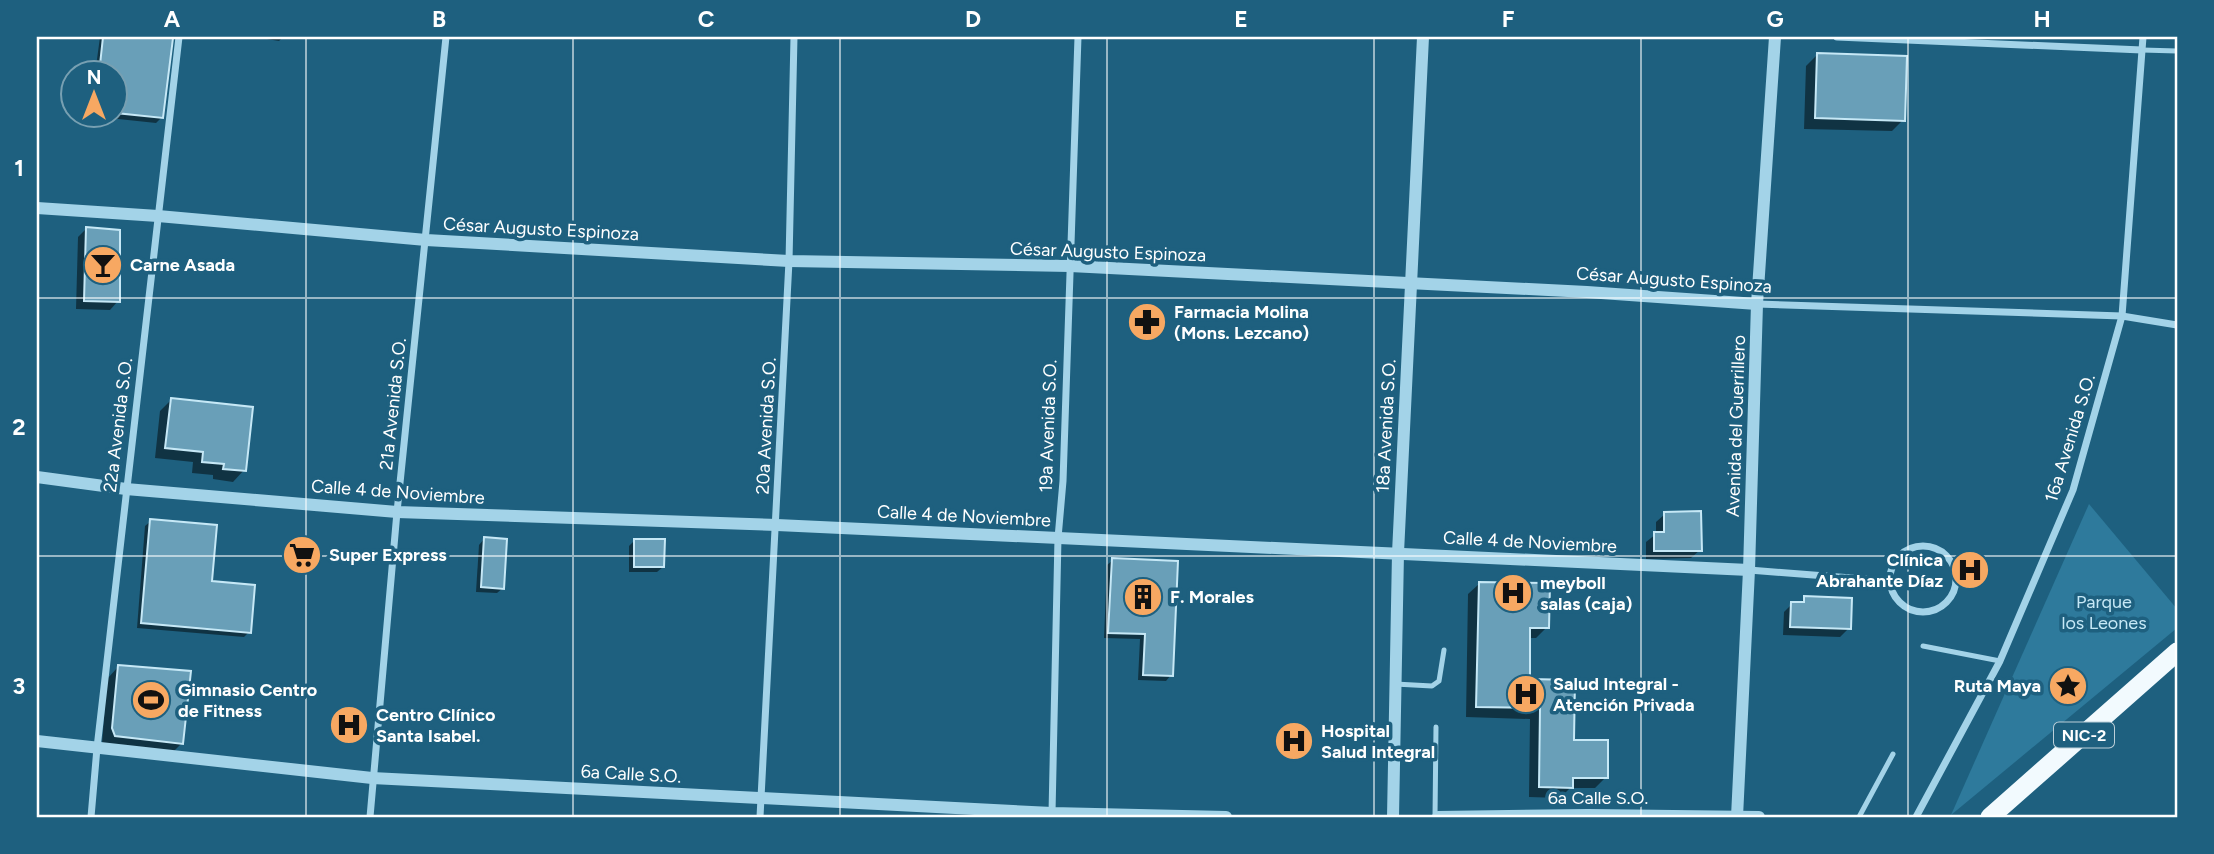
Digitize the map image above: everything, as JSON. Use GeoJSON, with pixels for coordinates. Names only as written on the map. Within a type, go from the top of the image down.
{"type":"FeatureCollection","features":[{"type":"Feature","properties":{"kind":"highway","name":"NIC-2"},"geometry":{"type":"LineString","coordinates":[[1990,817],[2177,652]]}},
{"type":"Feature","properties":{"kind":"street","name":"22a Avenida S.O."},"geometry":{"type":"LineString","coordinates":[[92,817],[97,748],[179,37]]}},
{"type":"Feature","properties":{"kind":"street","name":"21a Avenida S.O."},"geometry":{"type":"LineString","coordinates":[[370,817],[397,512],[446,37]]}},
{"type":"Feature","properties":{"kind":"street","name":"20a Avenida S.O."},"geometry":{"type":"LineString","coordinates":[[760,817],[789,261],[794,37]]}},
{"type":"Feature","properties":{"kind":"street","name":"19a Avenida S.O."},"geometry":{"type":"LineString","coordinates":[[1051,815],[1058,538],[1063,481],[1078,37]]}},
{"type":"Feature","properties":{"kind":"street","name":"18a Avenida S.O."},"geometry":{"type":"LineString","coordinates":[[1393,817],[1398,553],[1423,37]]}},
{"type":"Feature","properties":{"kind":"street","name":"Avenida del Guerrillero"},"geometry":{"type":"LineString","coordinates":[[1737,816],[1749,570],[1757,304],[1775,37]]}},
{"type":"Feature","properties":{"kind":"street"},"geometry":{"type":"LineString","coordinates":[[1837,37],[2142,50]]}},
{"type":"Feature","properties":{"kind":"street","name":"16a Avenida S.O."},"geometry":{"type":"LineString","coordinates":[[1916,817],[2000,661],[2073,489],[2122,316],[2143,37]]}},
{"type":"Feature","properties":{"kind":"street","name":"César Augusto Espinoza"},"geometry":{"type":"LineString","coordinates":[[37,208],[426,240],[789,261],[1070,266],[1757,304],[2122,316],[2177,324]]}},
{"type":"Feature","properties":{"kind":"street","name":"Calle 4 de Noviembre"},"geometry":{"type":"LineString","coordinates":[[37,478],[126,489],[397,512],[777,525],[1398,553],[1749,570],[1890,581]]}},
{"type":"Feature","properties":{"kind":"street"},"geometry":{"type":"LineString","coordinates":[[1924,547],[1944,554],[1955,573],[1952,594],[1946,603],[1927,612],[1916,612],[1898,601],[1892,592],[1890,581],[1891,570],[1904,553],[1924,547]]}},
{"type":"Feature","properties":{"kind":"street","name":"6a Calle S.O."},"geometry":{"type":"LineString","coordinates":[[37,741],[372,778],[1051,815],[1226,817]]}},
{"type":"Feature","properties":{"kind":"street","name":"6a Calle S.O."},"geometry":{"type":"LineString","coordinates":[[1436,817],[1759,817]]}},
{"type":"Feature","properties":{"kind":"lane"},"geometry":{"type":"LineString","coordinates":[[2142,50],[2177,51]]}},
{"type":"Feature","properties":{"kind":"lane"},"geometry":{"type":"LineString","coordinates":[[1923,646],[2000,661]]}},
{"type":"Feature","properties":{"kind":"lane"},"geometry":{"type":"LineString","coordinates":[[1395,684],[1433,686],[1439,681],[1444,650]]}},
{"type":"Feature","properties":{"kind":"lane"},"geometry":{"type":"LineString","coordinates":[[1436,727],[1436,817]]}},
{"type":"Feature","properties":{"kind":"lane"},"geometry":{"type":"LineString","coordinates":[[1859,817],[1893,754]]}},
{"type":"Feature","properties":{"kind":"green space","name":"Parque los Leones"},"geometry":{"type":"Polygon","coordinates":[[[2089,504],[2177,609],[2177,628],[1951,815],[2089,504]]]}},
{"type":"Feature","properties":{"kind":"building"},"geometry":{"type":"Polygon","coordinates":[[[103,37],[173,38],[163,118],[130,114],[130,60],[101,60],[103,37]]]}},
{"type":"Feature","properties":{"kind":"building"},"geometry":{"type":"Polygon","coordinates":[[[1817,53],[1907,56],[1905,121],[1815,118],[1817,53]]]}},
{"type":"Feature","properties":{"kind":"building","name":"Carne Asada"},"geometry":{"type":"Polygon","coordinates":[[[86,227],[120,230],[120,302],[84,301],[86,227]]]}},
{"type":"Feature","properties":{"kind":"building"},"geometry":{"type":"Polygon","coordinates":[[[171,398],[253,407],[246,471],[223,469],[224,464],[202,462],[203,452],[165,448],[171,398]]]}},
{"type":"Feature","properties":{"kind":"building"},"geometry":{"type":"Polygon","coordinates":[[[1701,511],[1702,551],[1654,551],[1654,532],[1664,532],[1664,512],[1701,511]]]}},
{"type":"Feature","properties":{"kind":"building"},"geometry":{"type":"Polygon","coordinates":[[[150,519],[217,525],[212,581],[255,585],[251,633],[141,623],[150,519]]]}},
{"type":"Feature","properties":{"kind":"building"},"geometry":{"type":"Polygon","coordinates":[[[484,537],[507,539],[504,589],[481,587],[484,537]]]}},
{"type":"Feature","properties":{"kind":"building"},"geometry":{"type":"Polygon","coordinates":[[[634,539],[665,539],[664,567],[634,567],[634,539]]]}},
{"type":"Feature","properties":{"kind":"building","name":"F. Morales"},"geometry":{"type":"Polygon","coordinates":[[[1112,558],[1178,561],[1173,676],[1143,675],[1145,634],[1108,633],[1112,558]]]}},
{"type":"Feature","properties":{"kind":"building","name":"Salud Integral - Atención Privada"},"geometry":{"type":"Polygon","coordinates":[[[1479,582],[1550,583],[1549,628],[1530,628],[1530,679],[1575,680],[1574,740],[1608,740],[1608,778],[1573,778],[1573,788],[1539,787],[1540,708],[1476,707],[1479,582]]]}},
{"type":"Feature","properties":{"kind":"building"},"geometry":{"type":"Polygon","coordinates":[[[1804,596],[1852,598],[1851,629],[1790,627],[1791,602],[1804,602],[1804,596]]]}},
{"type":"Feature","properties":{"kind":"building","name":"Gimnasio Centro de Fitness"},"geometry":{"type":"Polygon","coordinates":[[[118,665],[191,671],[183,744],[115,736],[112,728],[118,665]]]}},
{"type":"Feature","properties":{"kind":"place","name":"Carne Asada"},"geometry":{"type":"Point","coordinates":[103,265]}},
{"type":"Feature","properties":{"kind":"place","name":"Farmacia Molina (Mons. Lezcano)"},"geometry":{"type":"Point","coordinates":[1147,322]}},
{"type":"Feature","properties":{"kind":"place","name":"Super Express"},"geometry":{"type":"Point","coordinates":[302,555]}},
{"type":"Feature","properties":{"kind":"place","name":"Clínica Abrahante Díaz"},"geometry":{"type":"Point","coordinates":[1970,570]}},
{"type":"Feature","properties":{"kind":"place","name":"meyboll salas (caja)"},"geometry":{"type":"Point","coordinates":[1513,593]}},
{"type":"Feature","properties":{"kind":"place","name":"F. Morales"},"geometry":{"type":"Point","coordinates":[1143,597]}},
{"type":"Feature","properties":{"kind":"place","name":"Ruta Maya"},"geometry":{"type":"Point","coordinates":[2068,686]}},
{"type":"Feature","properties":{"kind":"place","name":"Salud Integral - Atención Privada"},"geometry":{"type":"Point","coordinates":[1526,694]}},
{"type":"Feature","properties":{"kind":"place","name":"Gimnasio Centro de Fitness"},"geometry":{"type":"Point","coordinates":[151,700]}},
{"type":"Feature","properties":{"kind":"place","name":"Centro Clínico Santa Isabel."},"geometry":{"type":"Point","coordinates":[349,725]}},
{"type":"Feature","properties":{"kind":"place","name":"Hospital Salud Integral"},"geometry":{"type":"Point","coordinates":[1294,741]}}]}
